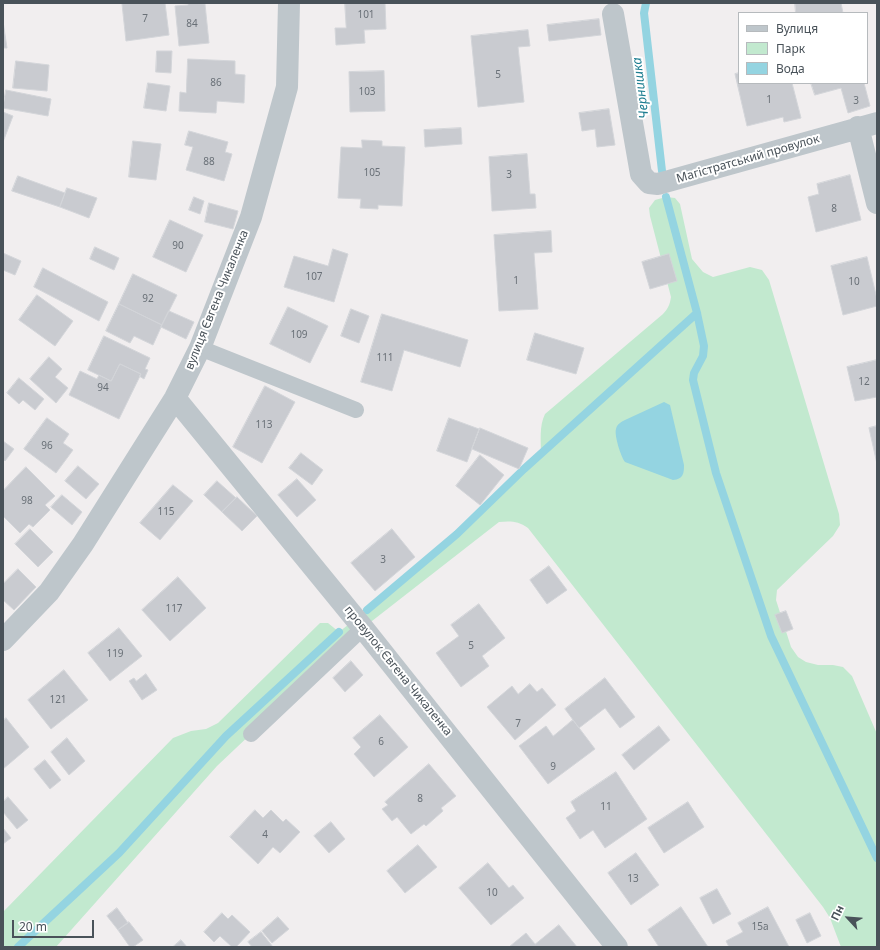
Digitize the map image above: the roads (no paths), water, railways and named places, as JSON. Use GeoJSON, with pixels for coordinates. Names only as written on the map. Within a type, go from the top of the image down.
{"type":"FeatureCollection","features":[{"type":"Feature","properties":{"kind":"street","name":"вулиця Євгена Чикаленка"},"geometry":{"type":"LineString","coordinates":[[3,640],[49,592],[83,544],[175,398],[200,348],[251,217],[287,87],[290,3]]}},
{"type":"Feature","properties":{"kind":"street","name":"Магістратський провулок"},"geometry":{"type":"LineString","coordinates":[[613,14],[641,174],[649,183],[658,184],[868,125],[877,203]]}},
{"type":"Feature","properties":{"kind":"street","name":"провулок Євгена Чикаленка"},"geometry":{"type":"LineString","coordinates":[[175,398],[363,628],[617,947]]}},
{"type":"Feature","properties":{"kind":"lane"},"geometry":{"type":"LineString","coordinates":[[200,348],[356,410]]}},
{"type":"Feature","properties":{"kind":"lane"},"geometry":{"type":"LineString","coordinates":[[251,734],[363,628]]}},
{"type":"Feature","properties":{"kind":"water"},"geometry":{"type":"Polygon","coordinates":[[[664,402],[670,405],[684,465],[682,476],[673,480],[625,462],[616,436],[618,424],[664,402]]]}},
{"type":"Feature","properties":{"kind":"waterway","name":"Чернишка"},"geometry":{"type":"LineString","coordinates":[[646,3],[644,13],[662,171]]}},
{"type":"Feature","properties":{"kind":"waterway"},"geometry":{"type":"LineString","coordinates":[[666,197],[697,313],[704,346],[703,356],[694,373],[693,380],[716,473],[771,636],[877,858]]}},
{"type":"Feature","properties":{"kind":"waterway"},"geometry":{"type":"LineString","coordinates":[[367,610],[457,534],[524,469],[697,313]]}},
{"type":"Feature","properties":{"kind":"waterway"},"geometry":{"type":"LineString","coordinates":[[18,947],[119,853],[226,736],[339,632]]}}]}
